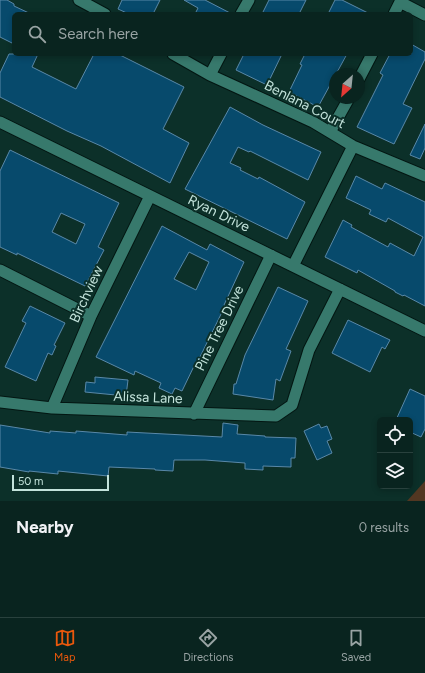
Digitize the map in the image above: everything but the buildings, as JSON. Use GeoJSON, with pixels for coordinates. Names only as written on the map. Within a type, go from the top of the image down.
{"type":"FeatureCollection","features":[{"type":"Feature","properties":{"kind":"street"},"geometry":{"type":"LineString","coordinates":[[79,0],[91,3],[102,12]]}},
{"type":"Feature","properties":{"kind":"street"},"geometry":{"type":"LineString","coordinates":[[242,12],[249,0]]}},
{"type":"Feature","properties":{"kind":"street"},"geometry":{"type":"LineString","coordinates":[[395,12],[401,1],[425,15]]}},
{"type":"Feature","properties":{"kind":"street","name":"Benlana Court"},"geometry":{"type":"LineString","coordinates":[[177,56],[210,75],[313,122],[353,146],[425,176]]}},
{"type":"Feature","properties":{"kind":"street"},"geometry":{"type":"LineString","coordinates":[[210,75],[220,56]]}},
{"type":"Feature","properties":{"kind":"street"},"geometry":{"type":"LineString","coordinates":[[365,68],[371,56]]}},
{"type":"Feature","properties":{"kind":"street"},"geometry":{"type":"LineString","coordinates":[[330,132],[346,104]]}},
{"type":"Feature","properties":{"kind":"street","name":"Ryan Drive"},"geometry":{"type":"LineString","coordinates":[[0,122],[425,331]]}},
{"type":"Feature","properties":{"kind":"street"},"geometry":{"type":"LineString","coordinates":[[293,266],[353,146]]}},
{"type":"Feature","properties":{"kind":"street","name":"Birchview"},"geometry":{"type":"LineString","coordinates":[[52,408],[91,316],[150,196]]}},
{"type":"Feature","properties":{"kind":"street","name":"Pine Tree Drive"},"geometry":{"type":"LineString","coordinates":[[194,414],[271,255]]}},
{"type":"Feature","properties":{"kind":"street"},"geometry":{"type":"LineString","coordinates":[[0,270],[91,316]]}},
{"type":"Feature","properties":{"kind":"street","name":"Alissa Lane"},"geometry":{"type":"LineString","coordinates":[[0,402],[52,408],[276,416],[292,405],[309,350],[340,289]]}},
{"type":"Feature","properties":{"kind":"shaded area"},"geometry":{"type":"Polygon","coordinates":[[[425,481],[425,501],[407,501],[425,481]]]}}]}
